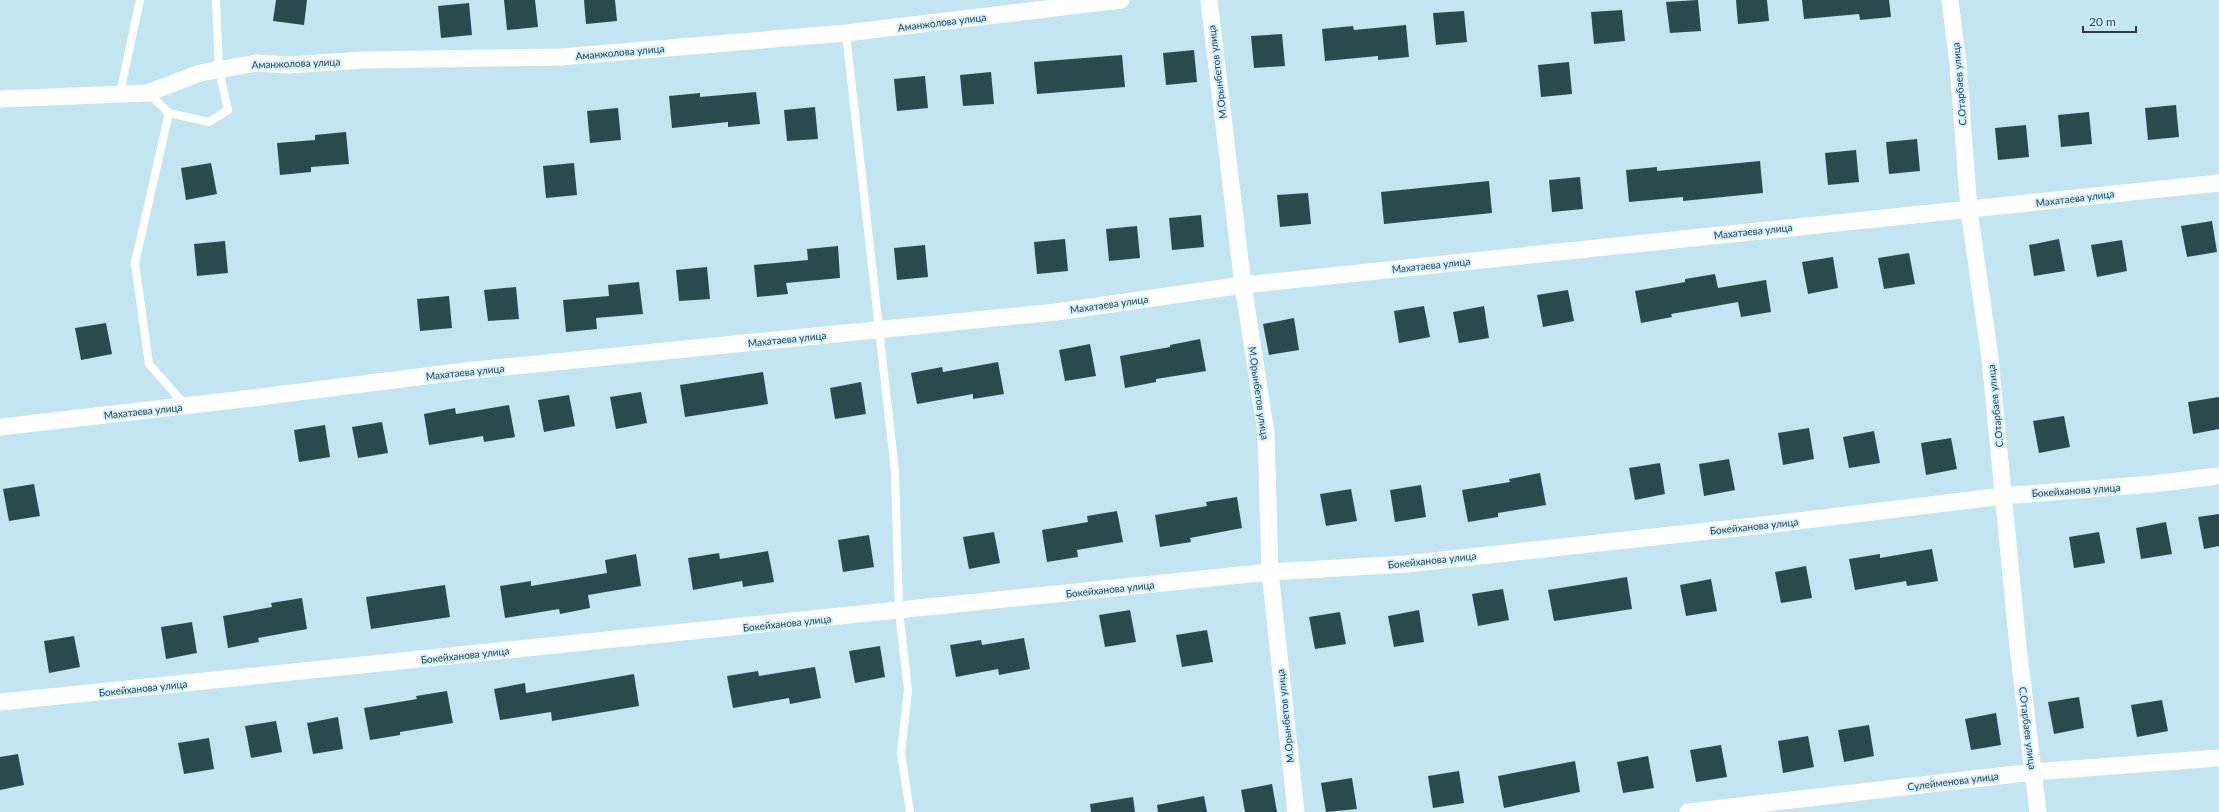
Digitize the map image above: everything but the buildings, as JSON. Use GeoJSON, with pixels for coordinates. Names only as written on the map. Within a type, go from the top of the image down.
{"type":"FeatureCollection","features":[{"type":"Feature","properties":{"kind":"street","name":"Аманжолова улица"},"geometry":{"type":"LineString","coordinates":[[0,99],[148,93],[200,73],[256,63],[289,65],[364,60],[561,57],[846,33],[1122,0]]}},
{"type":"Feature","properties":{"kind":"street","name":"М.Орынбетов улица"},"geometry":{"type":"LineString","coordinates":[[1209,0],[1243,286],[1266,433],[1270,572],[1296,812]]}},
{"type":"Feature","properties":{"kind":"street","name":"С.Отарбаев улица"},"geometry":{"type":"LineString","coordinates":[[1950,0],[1958,64],[1969,210],[1990,358],[2018,647],[2038,812]]}},
{"type":"Feature","properties":{"kind":"street","name":"Махатаева улица"},"geometry":{"type":"LineString","coordinates":[[0,427],[186,406],[465,371],[1056,312],[1243,286],[2219,183]]}},
{"type":"Feature","properties":{"kind":"street","name":"Бокейханова улица"},"geometry":{"type":"LineString","coordinates":[[0,702],[1270,572],[1406,564],[1774,524],[2004,496],[2152,484],[2219,476]]}},
{"type":"Feature","properties":{"kind":"street","name":"Сулейменова улица"},"geometry":{"type":"LineString","coordinates":[[1688,812],[2034,772],[2219,758]]}},
{"type":"Feature","properties":{"kind":"lane"},"geometry":{"type":"LineString","coordinates":[[120,93],[140,0]]}},
{"type":"Feature","properties":{"kind":"lane"},"geometry":{"type":"LineString","coordinates":[[148,93],[169,113],[209,122],[228,110],[219,70],[216,0]]}},
{"type":"Feature","properties":{"kind":"lane"},"geometry":{"type":"LineString","coordinates":[[846,33],[895,472],[899,611],[908,690],[901,753],[910,812]]}},
{"type":"Feature","properties":{"kind":"lane"},"geometry":{"type":"LineString","coordinates":[[169,113],[135,263],[149,364],[186,406]]}}]}
